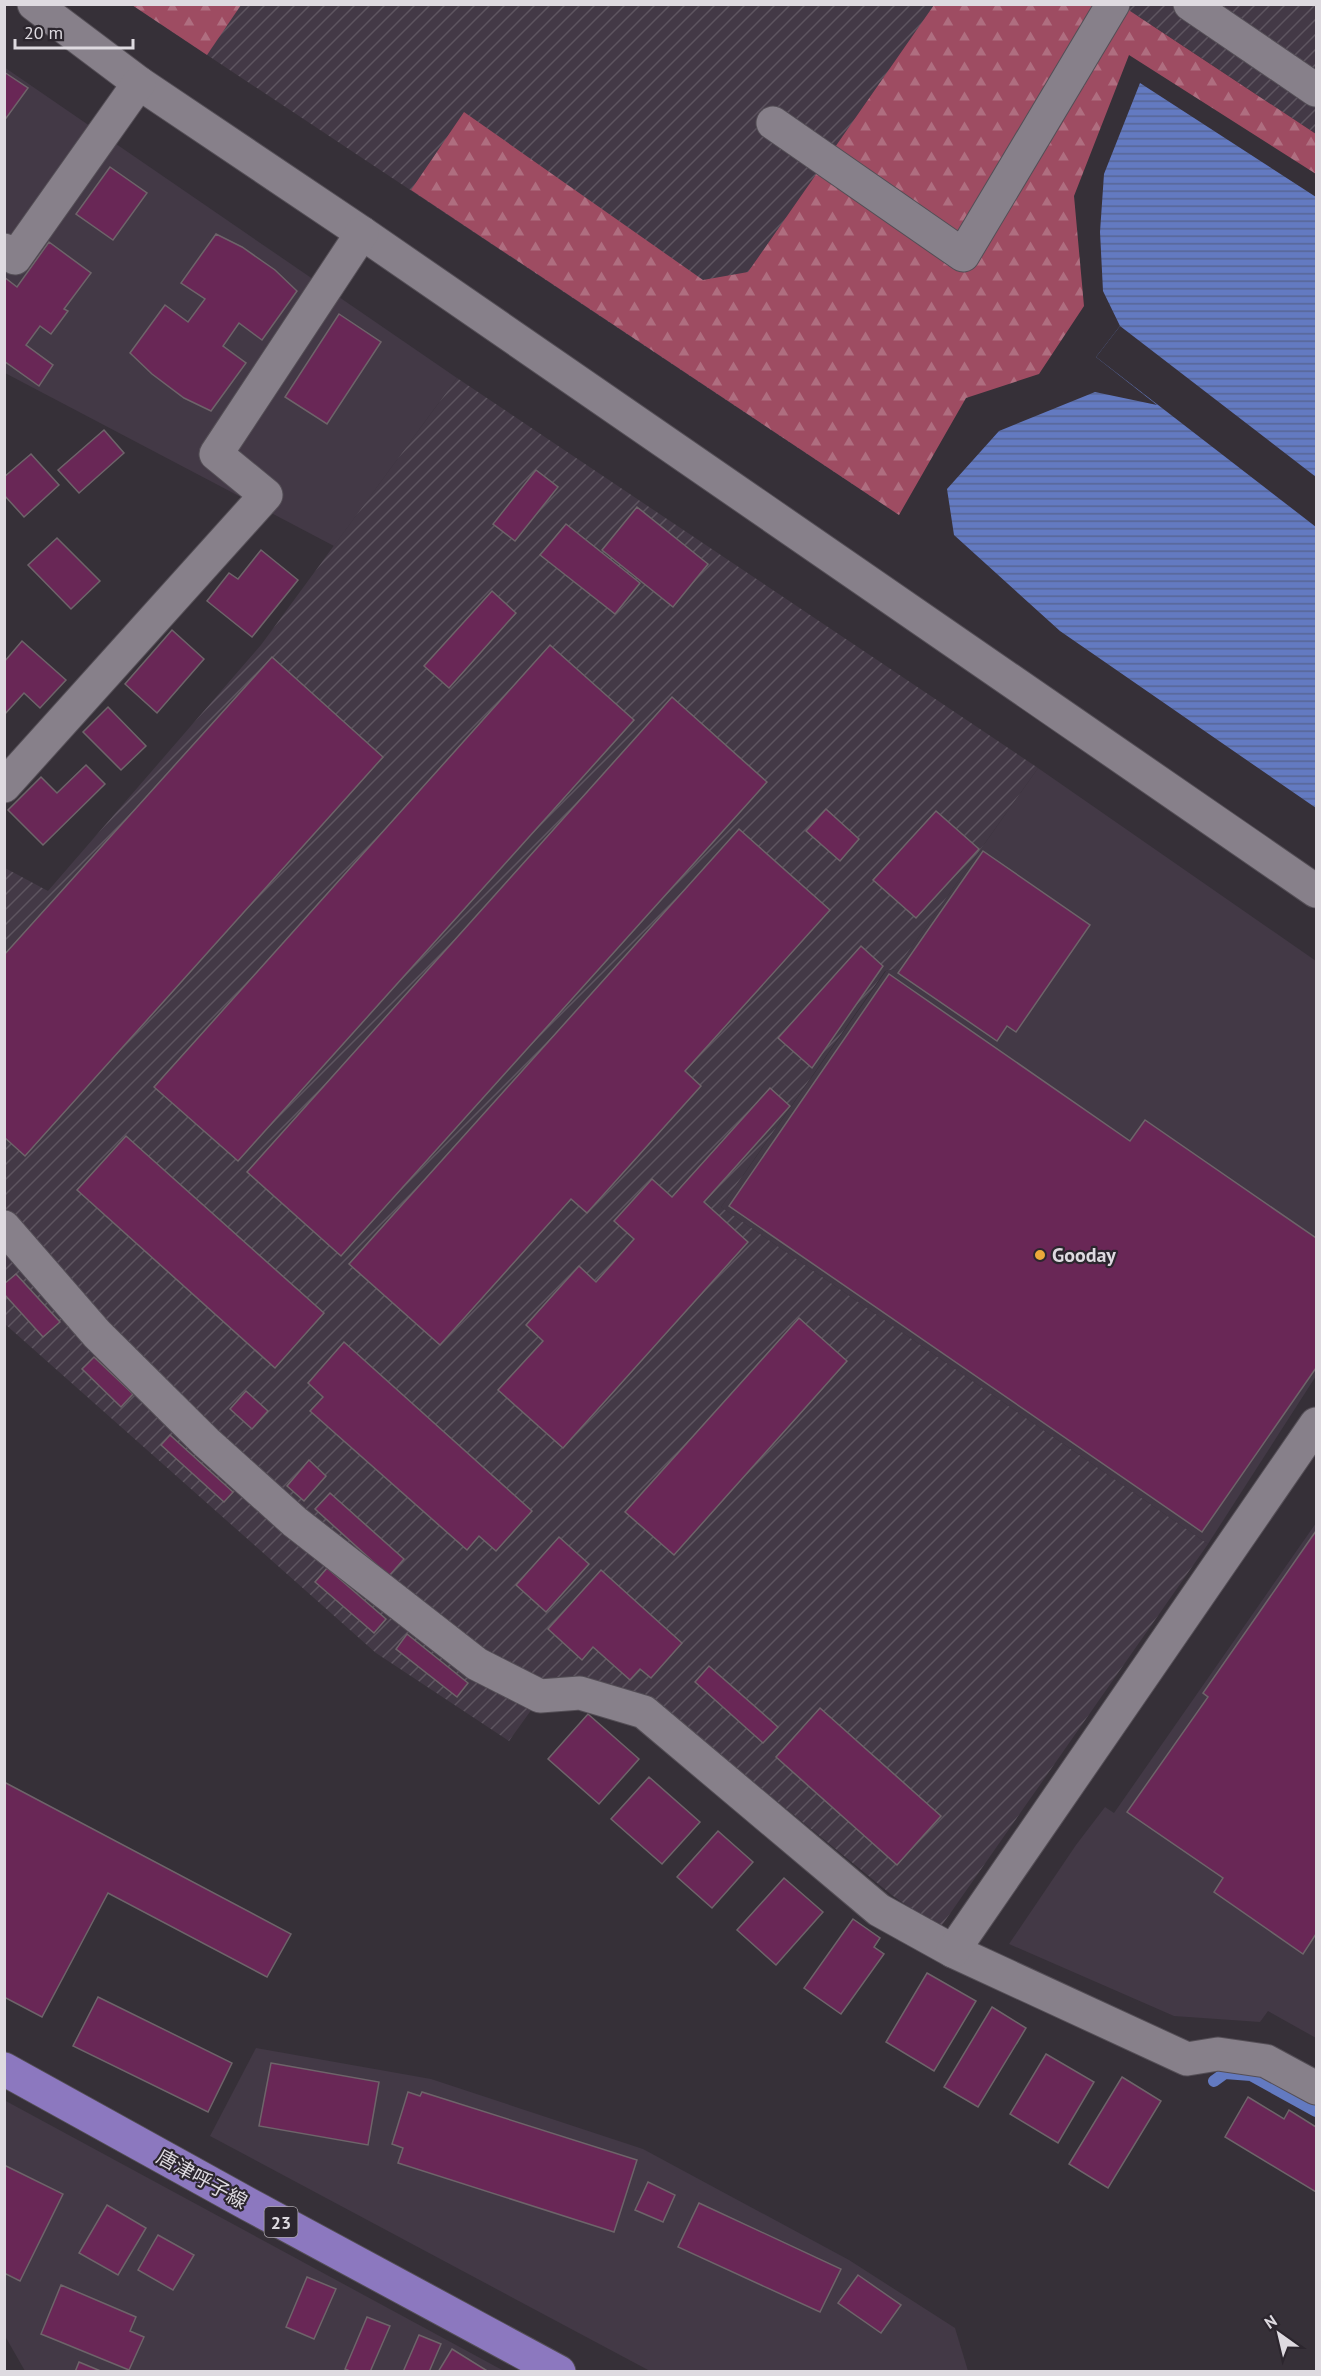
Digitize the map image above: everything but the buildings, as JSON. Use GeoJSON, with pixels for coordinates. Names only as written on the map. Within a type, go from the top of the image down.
{"type":"FeatureCollection","features":[{"type":"Feature","properties":{"kind":"main road","name":"唐津呼子線"},"geometry":{"type":"LineString","coordinates":[[4,2069],[559,2372]]}},
{"type":"Feature","properties":{"kind":"street"},"geometry":{"type":"LineString","coordinates":[[34,4],[139,83],[362,233],[1317,891]]}},
{"type":"Feature","properties":{"kind":"street"},"geometry":{"type":"LineString","coordinates":[[773,123],[963,255],[1113,4]]}},
{"type":"Feature","properties":{"kind":"street"},"geometry":{"type":"LineString","coordinates":[[1190,4],[1317,90]]}},
{"type":"Feature","properties":{"kind":"street"},"geometry":{"type":"LineString","coordinates":[[4,250],[15,258],[139,83]]}},
{"type":"Feature","properties":{"kind":"street"},"geometry":{"type":"LineString","coordinates":[[4,786],[266,495],[216,454],[362,233]]}},
{"type":"Feature","properties":{"kind":"street"},"geometry":{"type":"LineString","coordinates":[[4,1227],[97,1334],[206,1442],[295,1522],[477,1664],[540,1696],[580,1693],[644,1712],[879,1910],[953,1951],[1187,2060],[1218,2054],[1266,2061],[1317,2088]]}},
{"type":"Feature","properties":{"kind":"street"},"geometry":{"type":"LineString","coordinates":[[953,1951],[1317,1424]]}},
{"type":"Feature","properties":{"kind":"shaded area"},"geometry":{"type":"Polygon","coordinates":[[[132,5],[1316,5],[1316,134],[1138,16],[899,515],[132,5]]]}},
{"type":"Feature","properties":{"kind":"shaded area"},"geometry":{"type":"Polygon","coordinates":[[[4,67],[457,378],[334,546],[5,373],[4,67]]]}},
{"type":"Feature","properties":{"kind":"shaded area"},"geometry":{"type":"Polygon","coordinates":[[[457,378],[1038,768],[896,969],[885,971],[721,1207],[1208,1544],[940,1928],[893,1896],[650,1697],[552,1681],[509,1741],[376,1653],[5,1324],[5,868],[48,891],[261,645],[457,378]]]}},
{"type":"Feature","properties":{"kind":"shaded area"},"geometry":{"type":"Polygon","coordinates":[[[1038,768],[1316,961],[1316,1376],[1208,1544],[721,1207],[886,971],[896,969],[1038,768]]]}},
{"type":"Feature","properties":{"kind":"shaded area"},"geometry":{"type":"Polygon","coordinates":[[[1316,1523],[1316,2038],[1268,2011],[1260,2022],[1174,2016],[1009,1944],[1076,1845],[1105,1807],[1114,1813],[1316,1523]]]}},
{"type":"Feature","properties":{"kind":"shaded area"},"geometry":{"type":"Polygon","coordinates":[[[256,2048],[431,2079],[643,2149],[849,2260],[955,2328],[968,2371],[650,2371],[210,2136],[256,2048]]]}},
{"type":"Feature","properties":{"kind":"shaded area"},"geometry":{"type":"Polygon","coordinates":[[[4,2100],[504,2371],[25,2371],[5,2336],[4,2100]]]}},
{"type":"Feature","properties":{"kind":"green space"},"geometry":{"type":"Polygon","coordinates":[[[132,5],[241,5],[207,55],[132,5]]]}},
{"type":"Feature","properties":{"kind":"green space"},"geometry":{"type":"Polygon","coordinates":[[[934,5],[1121,5],[1316,134],[1316,174],[1129,55],[1074,196],[1084,306],[1039,374],[966,398],[899,515],[411,190],[464,112],[703,280],[748,272],[934,5]]]}},
{"type":"Feature","properties":{"kind":"water"},"geometry":{"type":"Polygon","coordinates":[[[1140,83],[1316,197],[1316,808],[1060,631],[954,535],[947,489],[999,431],[1095,392],[1157,405],[1096,357],[1120,326],[1103,291],[1100,232],[1104,174],[1140,83]]]}},
{"type":"Feature","properties":{"kind":"pier"},"geometry":{"type":"Polygon","coordinates":[[[1120,326],[1316,477],[1316,527],[1096,357],[1120,326]]]}},
{"type":"Feature","properties":{"kind":"waterway"},"geometry":{"type":"LineString","coordinates":[[1214,2081],[1225,2073],[1251,2075],[1316,2111]]}},
{"type":"Feature","properties":{"kind":"place","name":"Gooday"},"geometry":{"type":"Point","coordinates":[1040,1255]}}]}
